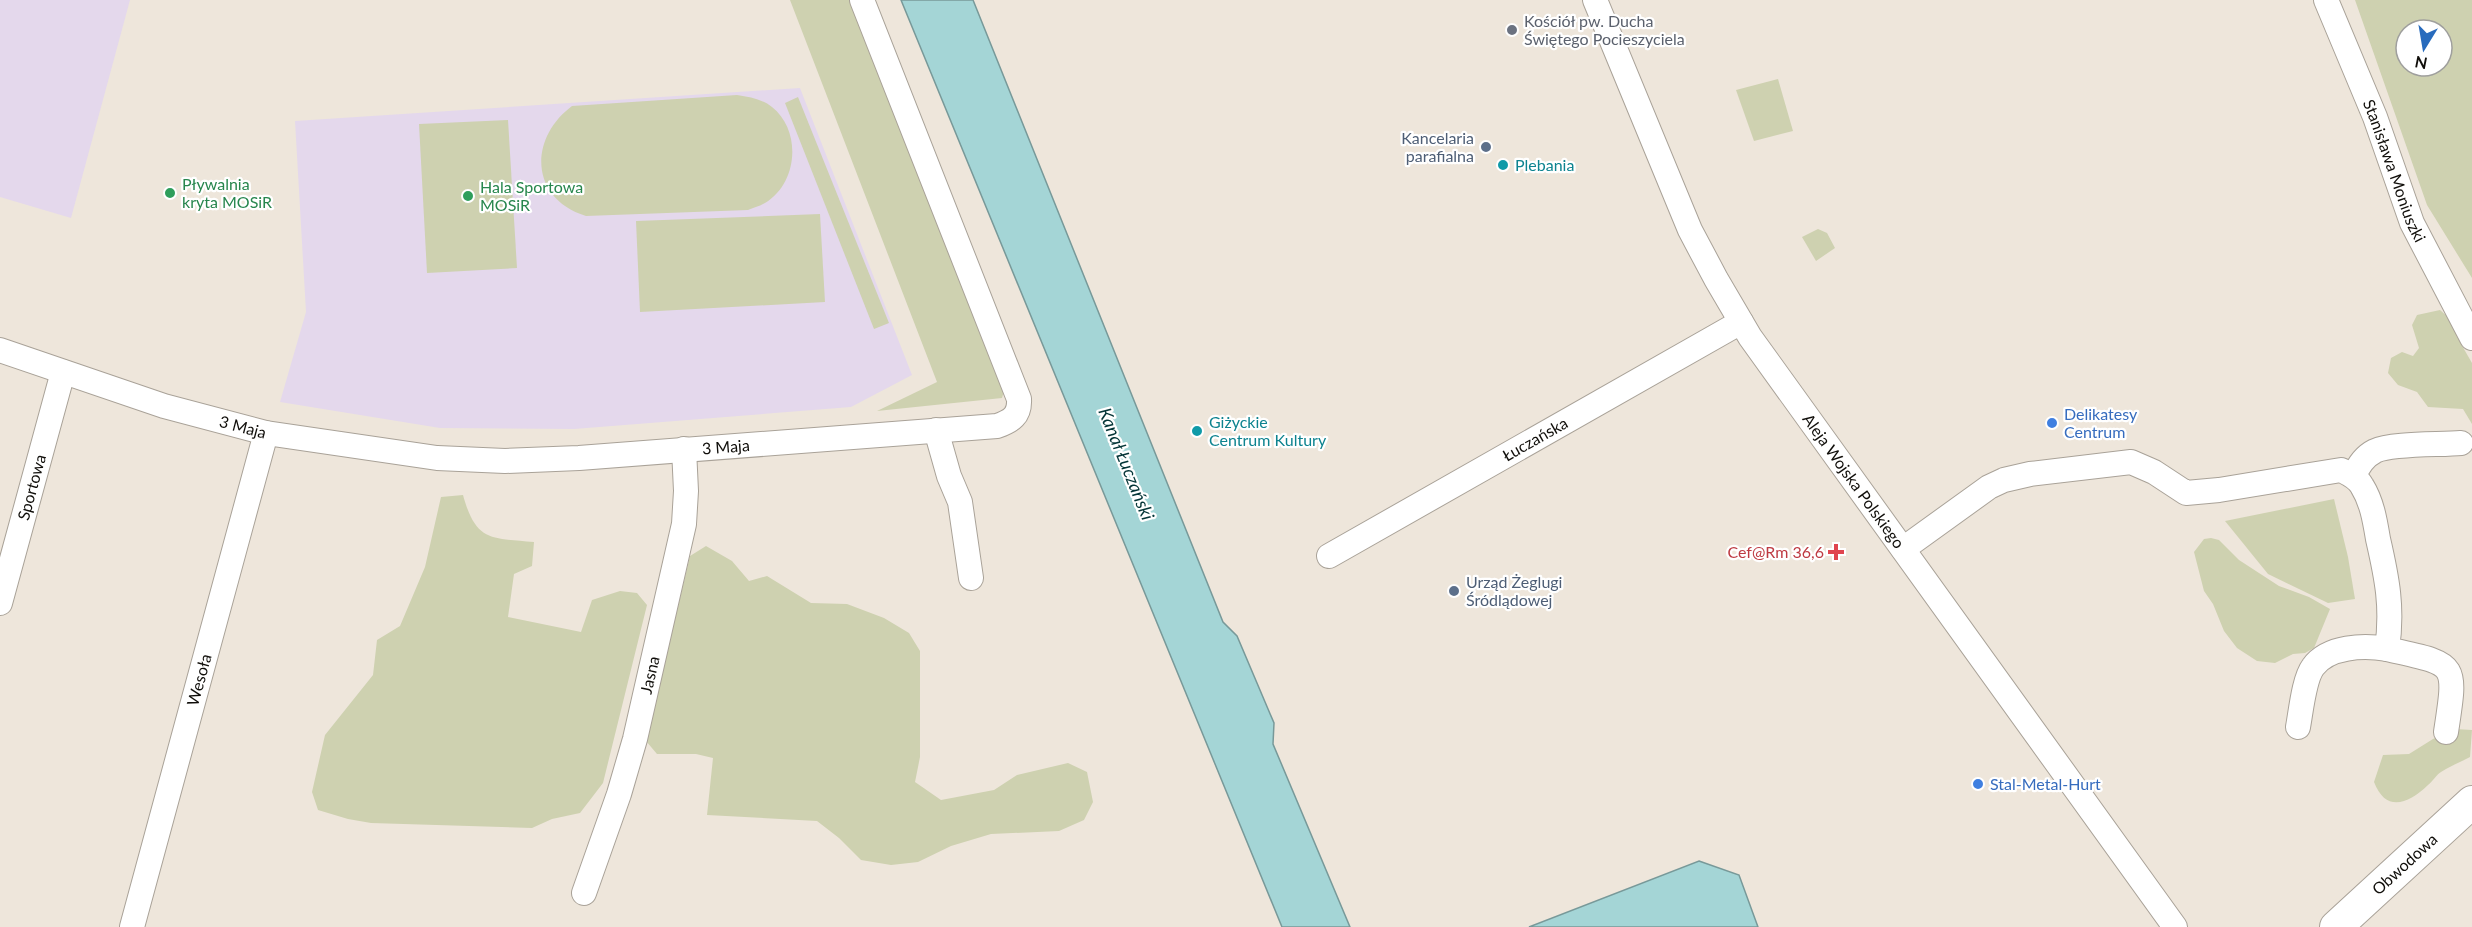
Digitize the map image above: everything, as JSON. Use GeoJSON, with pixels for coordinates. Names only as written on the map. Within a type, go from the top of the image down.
{"type":"FeatureCollection","features":[{"type":"Feature","properties":{"kind":"main road","name":"Obwodowa"},"geometry":{"type":"LineString","coordinates":[[2336,927],[2472,802]]}},
{"type":"Feature","properties":{"kind":"street","name":"3 Maja"},"geometry":{"type":"LineString","coordinates":[[0,350],[164,406],[266,433],[376,450],[468,460],[579,458],[997,426],[1010,421],[1020,409],[1020,399],[862,0]]}},
{"type":"Feature","properties":{"kind":"street","name":"Aleja Wojska Polskiego"},"geometry":{"type":"LineString","coordinates":[[1595,0],[1690,230],[1741,322],[2175,927]]}},
{"type":"Feature","properties":{"kind":"street","name":"Stanisława Moniuszki"},"geometry":{"type":"LineString","coordinates":[[2326,0],[2375,117],[2412,223],[2472,338]]}},
{"type":"Feature","properties":{"kind":"street","name":"Łuczańska"},"geometry":{"type":"LineString","coordinates":[[1329,556],[1741,322]]}},
{"type":"Feature","properties":{"kind":"street","name":"Sportowa"},"geometry":{"type":"LineString","coordinates":[[0,603],[63,372]]}},
{"type":"Feature","properties":{"kind":"street"},"geometry":{"type":"LineString","coordinates":[[936,430],[949,476],[960,502],[971,579]]}},
{"type":"Feature","properties":{"kind":"street","name":"Wesoła"},"geometry":{"type":"LineString","coordinates":[[132,927],[266,433]]}},
{"type":"Feature","properties":{"kind":"street"},"geometry":{"type":"LineString","coordinates":[[2354,476],[2364,460],[2376,451],[2393,447],[2461,443]]}},
{"type":"Feature","properties":{"kind":"street","name":"Jasna"},"geometry":{"type":"LineString","coordinates":[[584,893],[620,794],[635,739],[684,524],[686,491],[684,449]]}},
{"type":"Feature","properties":{"kind":"street"},"geometry":{"type":"LineString","coordinates":[[1903,549],[1989,487],[2004,480],[2030,474],[2131,462],[2154,472],[2186,493],[2220,490],[2341,470],[2354,476],[2362,484],[2372,510],[2390,595],[2391,625],[2387,649]]}},
{"type":"Feature","properties":{"kind":"street"},"geometry":{"type":"LineString","coordinates":[[2298,727],[2309,674],[2321,658],[2331,653],[2369,646],[2434,659],[2447,668],[2452,679],[2453,690],[2446,732]]}},
{"type":"Feature","properties":{"kind":"shaded area"},"geometry":{"type":"Polygon","coordinates":[[[0,0],[130,0],[71,218],[0,197],[0,0]]]}},
{"type":"Feature","properties":{"kind":"shaded area"},"geometry":{"type":"Polygon","coordinates":[[[800,88],[912,375],[851,407],[574,429],[440,428],[280,402],[306,312],[295,121],[800,88]]]}},
{"type":"Feature","properties":{"kind":"green space"},"geometry":{"type":"Polygon","coordinates":[[[790,0],[852,0],[1004,391],[1002,398],[877,411],[937,382],[790,0]]]}},
{"type":"Feature","properties":{"kind":"green space"},"geometry":{"type":"Polygon","coordinates":[[[2355,0],[2472,0],[2472,278],[2427,205],[2355,0]]]}},
{"type":"Feature","properties":{"kind":"green space"},"geometry":{"type":"Polygon","coordinates":[[[1778,79],[1793,131],[1754,141],[1736,90],[1778,79]]]}},
{"type":"Feature","properties":{"kind":"green space"},"geometry":{"type":"Polygon","coordinates":[[[737,95],[760,100],[772,107],[782,117],[792,143],[790,170],[784,183],[776,194],[761,205],[748,210],[586,216],[568,208],[554,196],[545,182],[542,151],[548,135],[558,120],[572,106],[737,95]]]}},
{"type":"Feature","properties":{"kind":"green space"},"geometry":{"type":"Polygon","coordinates":[[[798,97],[889,323],[874,329],[785,103],[798,97]]]}},
{"type":"Feature","properties":{"kind":"green space","name":"Hala Sportowa MOSiR"},"geometry":{"type":"Polygon","coordinates":[[[508,120],[517,268],[427,273],[419,124],[508,120]]]}},
{"type":"Feature","properties":{"kind":"green space"},"geometry":{"type":"Polygon","coordinates":[[[820,214],[825,302],[640,312],[636,221],[820,214]]]}},
{"type":"Feature","properties":{"kind":"green space"},"geometry":{"type":"Polygon","coordinates":[[[1818,229],[1827,233],[1835,248],[1816,261],[1802,237],[1818,229]]]}},
{"type":"Feature","properties":{"kind":"green space"},"geometry":{"type":"Polygon","coordinates":[[[2440,310],[2450,319],[2472,363],[2472,424],[2463,409],[2428,407],[2417,392],[2398,385],[2388,373],[2391,358],[2402,352],[2413,356],[2419,348],[2412,325],[2417,315],[2440,310]]]}},
{"type":"Feature","properties":{"kind":"green space"},"geometry":{"type":"Polygon","coordinates":[[[463,495],[474,522],[487,535],[507,540],[534,542],[532,566],[514,574],[508,617],[581,632],[592,600],[620,591],[637,593],[647,605],[603,783],[580,813],[552,819],[532,828],[371,823],[318,810],[312,792],[325,735],[373,675],[377,640],[400,626],[425,567],[441,497],[463,495]]]}},
{"type":"Feature","properties":{"kind":"green space"},"geometry":{"type":"Polygon","coordinates":[[[2334,499],[2355,599],[2328,603],[2268,574],[2225,521],[2334,499]]]}},
{"type":"Feature","properties":{"kind":"green space"},"geometry":{"type":"Polygon","coordinates":[[[2204,539],[2219,540],[2239,560],[2279,586],[2309,597],[2330,609],[2314,648],[2305,653],[2293,654],[2275,663],[2257,661],[2237,648],[2224,631],[2213,604],[2204,591],[2194,552],[2204,539]]]}},
{"type":"Feature","properties":{"kind":"green space"},"geometry":{"type":"Polygon","coordinates":[[[706,546],[732,561],[749,581],[767,576],[811,603],[847,604],[884,618],[909,633],[920,651],[920,757],[915,782],[941,800],[994,790],[1017,775],[1068,763],[1087,772],[1093,802],[1084,820],[1059,831],[991,834],[951,846],[918,862],[891,865],[861,860],[839,838],[817,821],[707,815],[713,758],[696,754],[657,754],[646,741],[690,556],[706,546]]]}},
{"type":"Feature","properties":{"kind":"green space"},"geometry":{"type":"Polygon","coordinates":[[[2455,729],[2472,730],[2470,757],[2441,772],[2420,792],[2405,801],[2391,802],[2379,792],[2374,782],[2383,755],[2409,754],[2455,729]]]}},
{"type":"Feature","properties":{"kind":"water","name":"Kanał Łuczański"},"geometry":{"type":"Polygon","coordinates":[[[901,0],[973,0],[1223,622],[1237,636],[1274,723],[1273,744],[1350,927],[1282,927],[901,0]]]}},
{"type":"Feature","properties":{"kind":"water"},"geometry":{"type":"Polygon","coordinates":[[[1699,861],[1739,875],[1758,927],[1529,927],[1699,861]]]}},
{"type":"Feature","properties":{"kind":"place","name":"Kościół pw. Ducha Świętego Pocieszyciela"},"geometry":{"type":"Point","coordinates":[1512,30]}},
{"type":"Feature","properties":{"kind":"place","name":"Kancelaria parafialna"},"geometry":{"type":"Point","coordinates":[1486,147]}},
{"type":"Feature","properties":{"kind":"place","name":"Plebania"},"geometry":{"type":"Point","coordinates":[1503,165]}},
{"type":"Feature","properties":{"kind":"place","name":"Pływalnia kryta MOSiR"},"geometry":{"type":"Point","coordinates":[170,193]}},
{"type":"Feature","properties":{"kind":"place","name":"Hala Sportowa MOSiR"},"geometry":{"type":"Point","coordinates":[468,196]}},
{"type":"Feature","properties":{"kind":"place","name":"Delikatesy Centrum"},"geometry":{"type":"Point","coordinates":[2052,423]}},
{"type":"Feature","properties":{"kind":"place","name":"Giżyckie Centrum Kultury"},"geometry":{"type":"Point","coordinates":[1197,431]}},
{"type":"Feature","properties":{"kind":"place","name":"Cef@Rm 36,6"},"geometry":{"type":"Point","coordinates":[1836,552]}},
{"type":"Feature","properties":{"kind":"place","name":"Urząd Żeglugi Śródlądowej"},"geometry":{"type":"Point","coordinates":[1454,591]}},
{"type":"Feature","properties":{"kind":"place","name":"Stal-Metal-Hurt"},"geometry":{"type":"Point","coordinates":[1978,784]}}]}
